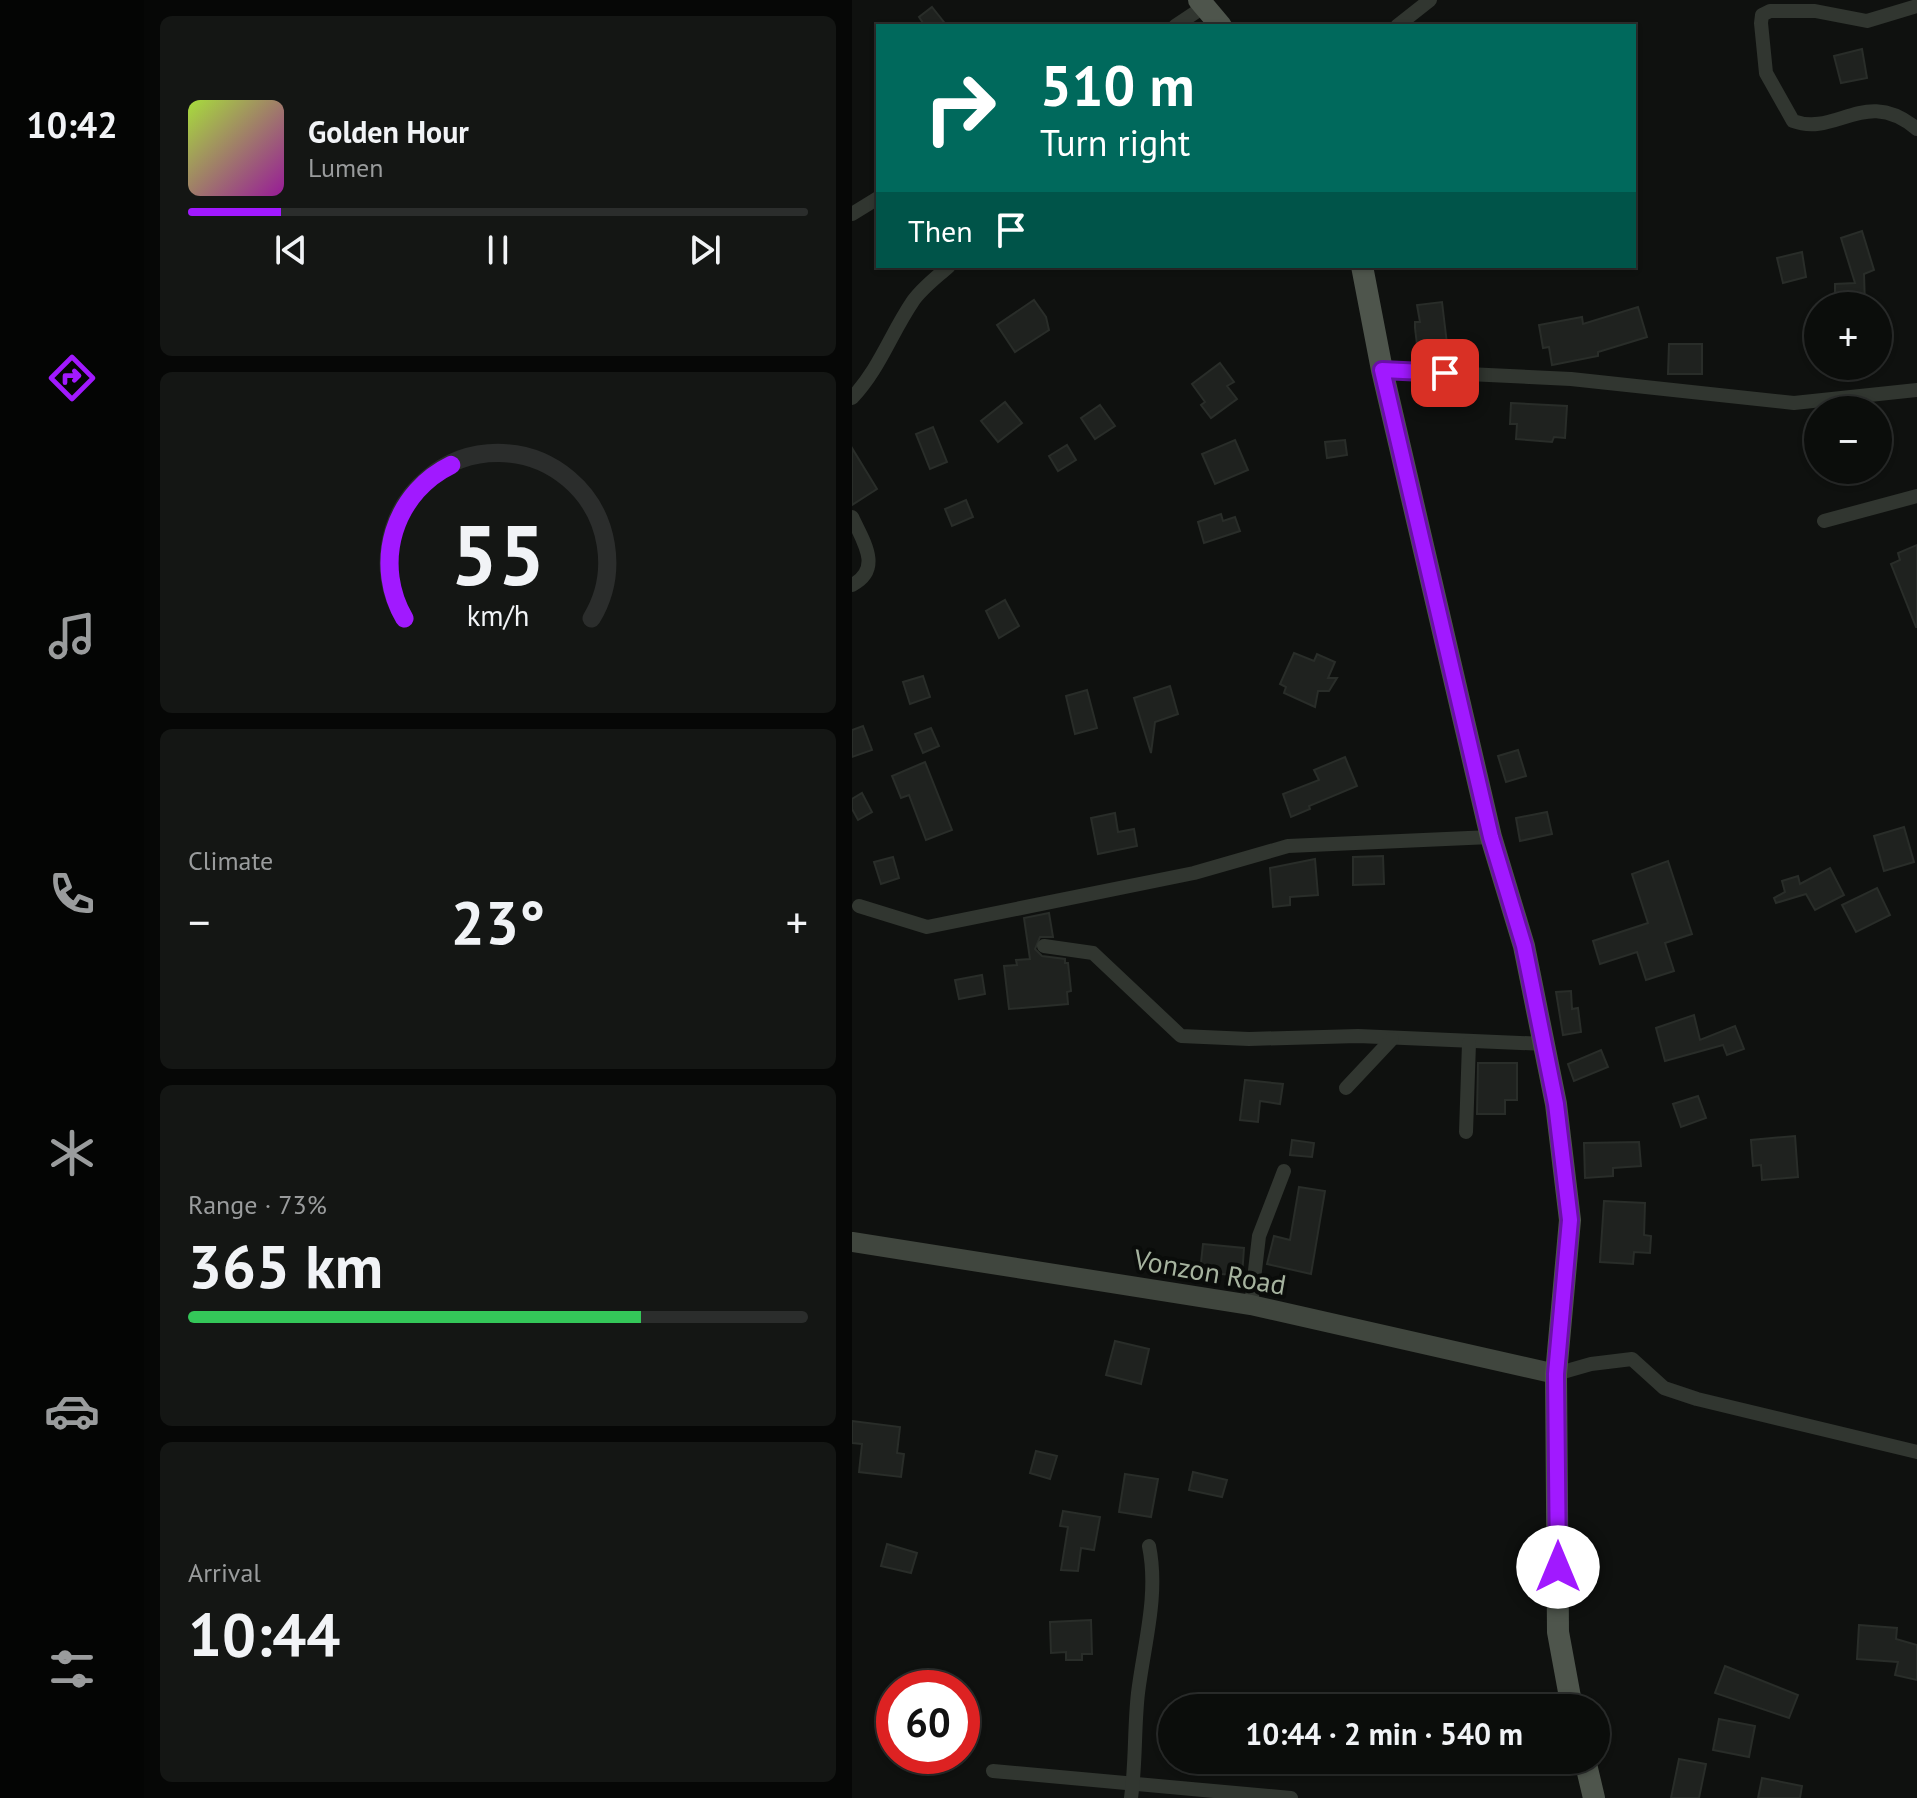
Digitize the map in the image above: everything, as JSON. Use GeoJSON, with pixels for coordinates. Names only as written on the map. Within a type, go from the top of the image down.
{"type":"FeatureCollection","features":[{"type":"Feature","properties":{"kind":"main road"},"geometry":{"type":"LineString","coordinates":[[1202,3],[1219,24]]}},
{"type":"Feature","properties":{"kind":"main road"},"geometry":{"type":"LineString","coordinates":[[1362,268],[1382,370],[1491,837],[1524,946],[1545,1044],[1570,1220],[1556,1374],[1558,1632],[1569,1694]]}},
{"type":"Feature","properties":{"kind":"main road"},"geometry":{"type":"LineString","coordinates":[[1588,1774],[1594,1798]]}},
{"type":"Feature","properties":{"kind":"street"},"geometry":{"type":"LineString","coordinates":[[1400,24],[1430,0]]}},
{"type":"Feature","properties":{"kind":"street"},"geometry":{"type":"LineString","coordinates":[[1177,24],[1202,3]]}},
{"type":"Feature","properties":{"kind":"street"},"geometry":{"type":"LineString","coordinates":[[1917,6],[1867,21],[1828,12],[1770,11],[1762,15],[1761,23],[1766,73],[1793,121],[1805,126],[1856,112],[1884,110],[1917,129]]}},
{"type":"Feature","properties":{"kind":"street"},"geometry":{"type":"LineString","coordinates":[[852,214],[876,199]]}},
{"type":"Feature","properties":{"kind":"street"},"geometry":{"type":"LineString","coordinates":[[852,398],[874,373],[915,298],[947,268]]}},
{"type":"Feature","properties":{"kind":"street"},"geometry":{"type":"LineString","coordinates":[[1382,370],[1571,379],[1794,403],[1917,390]]}},
{"type":"Feature","properties":{"kind":"street"},"geometry":{"type":"LineString","coordinates":[[1824,521],[1917,496]]}},
{"type":"Feature","properties":{"kind":"street"},"geometry":{"type":"LineString","coordinates":[[852,517],[871,557],[867,574],[852,585]]}},
{"type":"Feature","properties":{"kind":"street"},"geometry":{"type":"LineString","coordinates":[[859,906],[927,927],[1194,873],[1288,846],[1491,837]]}},
{"type":"Feature","properties":{"kind":"street"},"geometry":{"type":"LineString","coordinates":[[1044,946],[1093,953],[1181,1036],[1249,1039],[1358,1036],[1545,1044]]}},
{"type":"Feature","properties":{"kind":"street"},"geometry":{"type":"LineString","coordinates":[[1346,1088],[1392,1039]]}},
{"type":"Feature","properties":{"kind":"street"},"geometry":{"type":"LineString","coordinates":[[1466,1132],[1469,1043]]}},
{"type":"Feature","properties":{"kind":"street"},"geometry":{"type":"LineString","coordinates":[[1251,1305],[1259,1236],[1284,1171]]}},
{"type":"Feature","properties":{"kind":"street","name":"Vonzon Road"},"geometry":{"type":"LineString","coordinates":[[852,1242],[1251,1305],[1556,1374]]}},
{"type":"Feature","properties":{"kind":"street"},"geometry":{"type":"LineString","coordinates":[[1556,1374],[1591,1364],[1632,1359],[1664,1388],[1697,1399],[1917,1452]]}},
{"type":"Feature","properties":{"kind":"street"},"geometry":{"type":"LineString","coordinates":[[1132,1791],[1137,1696],[1152,1602],[1154,1569],[1149,1546]]}},
{"type":"Feature","properties":{"kind":"street"},"geometry":{"type":"LineString","coordinates":[[993,1771],[1132,1791],[1291,1798]]}},
{"type":"Feature","properties":{"kind":"building"},"geometry":{"type":"Polygon","coordinates":[[[932,7],[945,24],[924,24],[919,17],[932,7]]]}},
{"type":"Feature","properties":{"kind":"building"},"geometry":{"type":"Polygon","coordinates":[[[1862,49],[1867,78],[1841,83],[1834,56],[1862,49]]]}},
{"type":"Feature","properties":{"kind":"building"},"geometry":{"type":"Polygon","coordinates":[[[1862,231],[1874,270],[1864,274],[1865,292],[1835,292],[1835,284],[1855,283],[1841,238],[1862,231]]]}},
{"type":"Feature","properties":{"kind":"building"},"geometry":{"type":"Polygon","coordinates":[[[1802,252],[1806,277],[1783,283],[1777,258],[1802,252]]]}},
{"type":"Feature","properties":{"kind":"building"},"geometry":{"type":"Polygon","coordinates":[[[1034,300],[1046,317],[1049,330],[1015,352],[997,325],[1034,300]]]}},
{"type":"Feature","properties":{"kind":"building"},"geometry":{"type":"Polygon","coordinates":[[[1442,302],[1447,344],[1441,344],[1441,350],[1418,353],[1415,322],[1420,322],[1417,305],[1442,302]]]}},
{"type":"Feature","properties":{"kind":"building"},"geometry":{"type":"Polygon","coordinates":[[[1638,307],[1647,337],[1598,352],[1598,356],[1552,365],[1549,347],[1543,348],[1539,325],[1582,317],[1583,324],[1638,307]]]}},
{"type":"Feature","properties":{"kind":"building"},"geometry":{"type":"Polygon","coordinates":[[[1669,344],[1702,344],[1702,374],[1668,374],[1669,344]]]}},
{"type":"Feature","properties":{"kind":"building"},"geometry":{"type":"Polygon","coordinates":[[[1220,363],[1234,382],[1227,386],[1237,399],[1211,418],[1201,405],[1205,402],[1192,384],[1220,363]]]}},
{"type":"Feature","properties":{"kind":"building"},"geometry":{"type":"Polygon","coordinates":[[[1005,402],[1022,423],[998,442],[981,421],[1005,402]]]}},
{"type":"Feature","properties":{"kind":"building"},"geometry":{"type":"Polygon","coordinates":[[[1511,403],[1567,406],[1565,438],[1554,437],[1552,442],[1516,439],[1517,424],[1510,424],[1511,403]]]}},
{"type":"Feature","properties":{"kind":"building"},"geometry":{"type":"Polygon","coordinates":[[[1100,405],[1115,426],[1095,439],[1081,418],[1100,405]]]}},
{"type":"Feature","properties":{"kind":"building"},"geometry":{"type":"Polygon","coordinates":[[[933,427],[947,462],[930,469],[916,434],[933,427]]]}},
{"type":"Feature","properties":{"kind":"building"},"geometry":{"type":"Polygon","coordinates":[[[1235,440],[1248,470],[1215,484],[1202,454],[1235,440]]]}},
{"type":"Feature","properties":{"kind":"building"},"geometry":{"type":"Polygon","coordinates":[[[1345,440],[1347,455],[1327,458],[1325,442],[1345,440]]]}},
{"type":"Feature","properties":{"kind":"building"},"geometry":{"type":"Polygon","coordinates":[[[1067,445],[1076,460],[1058,471],[1049,456],[1067,445]]]}},
{"type":"Feature","properties":{"kind":"building"},"geometry":{"type":"Polygon","coordinates":[[[852,448],[877,489],[852,505],[852,448]]]}},
{"type":"Feature","properties":{"kind":"building"},"geometry":{"type":"Polygon","coordinates":[[[966,500],[973,517],[952,526],[945,509],[966,500]]]}},
{"type":"Feature","properties":{"kind":"building"},"geometry":{"type":"Polygon","coordinates":[[[1221,514],[1223,521],[1235,517],[1240,531],[1204,543],[1198,522],[1221,514]]]}},
{"type":"Feature","properties":{"kind":"building"},"geometry":{"type":"Polygon","coordinates":[[[1917,545],[1916,627],[1891,564],[1900,560],[1898,553],[1917,545]]]}},
{"type":"Feature","properties":{"kind":"building"},"geometry":{"type":"Polygon","coordinates":[[[1005,600],[1019,626],[999,638],[986,611],[1005,600]]]}},
{"type":"Feature","properties":{"kind":"building"},"geometry":{"type":"Polygon","coordinates":[[[1294,653],[1314,661],[1317,654],[1335,662],[1328,678],[1337,678],[1329,691],[1318,691],[1315,707],[1284,693],[1286,687],[1280,684],[1294,653]]]}},
{"type":"Feature","properties":{"kind":"building"},"geometry":{"type":"Polygon","coordinates":[[[923,676],[930,697],[910,704],[903,682],[923,676]]]}},
{"type":"Feature","properties":{"kind":"building"},"geometry":{"type":"Polygon","coordinates":[[[1170,686],[1178,714],[1155,722],[1151,753],[1134,698],[1170,686]]]}},
{"type":"Feature","properties":{"kind":"building"},"geometry":{"type":"Polygon","coordinates":[[[1087,690],[1097,728],[1075,734],[1066,696],[1087,690]]]}},
{"type":"Feature","properties":{"kind":"building"},"geometry":{"type":"Polygon","coordinates":[[[863,726],[872,750],[852,757],[852,730],[863,726]]]}},
{"type":"Feature","properties":{"kind":"building"},"geometry":{"type":"Polygon","coordinates":[[[931,728],[939,746],[923,753],[915,734],[931,728]]]}},
{"type":"Feature","properties":{"kind":"building"},"geometry":{"type":"Polygon","coordinates":[[[1518,750],[1526,776],[1506,782],[1498,756],[1518,750]]]}},
{"type":"Feature","properties":{"kind":"building"},"geometry":{"type":"Polygon","coordinates":[[[1345,757],[1357,786],[1291,817],[1283,794],[1319,780],[1314,770],[1345,757]]]}},
{"type":"Feature","properties":{"kind":"building"},"geometry":{"type":"Polygon","coordinates":[[[925,762],[952,830],[926,840],[909,795],[901,798],[892,776],[925,762]]]}},
{"type":"Feature","properties":{"kind":"building"},"geometry":{"type":"Polygon","coordinates":[[[862,793],[872,812],[858,820],[852,809],[852,799],[862,793]]]}},
{"type":"Feature","properties":{"kind":"building"},"geometry":{"type":"Polygon","coordinates":[[[1547,812],[1552,834],[1520,841],[1516,818],[1547,812]]]}},
{"type":"Feature","properties":{"kind":"building"},"geometry":{"type":"Polygon","coordinates":[[[1115,813],[1118,832],[1134,829],[1137,846],[1098,854],[1091,818],[1115,813]]]}},
{"type":"Feature","properties":{"kind":"building"},"geometry":{"type":"Polygon","coordinates":[[[1904,827],[1914,862],[1884,871],[1874,836],[1904,827]]]}},
{"type":"Feature","properties":{"kind":"building"},"geometry":{"type":"Polygon","coordinates":[[[1383,856],[1384,884],[1353,885],[1353,857],[1383,856]]]}},
{"type":"Feature","properties":{"kind":"building"},"geometry":{"type":"Polygon","coordinates":[[[893,857],[899,878],[881,884],[874,862],[893,857]]]}},
{"type":"Feature","properties":{"kind":"building"},"geometry":{"type":"Polygon","coordinates":[[[1315,859],[1318,895],[1290,897],[1290,905],[1273,907],[1270,868],[1315,859]]]}},
{"type":"Feature","properties":{"kind":"building"},"geometry":{"type":"Polygon","coordinates":[[[1668,861],[1692,934],[1665,943],[1674,971],[1646,980],[1637,952],[1600,964],[1593,941],[1648,923],[1632,874],[1668,861]]]}},
{"type":"Feature","properties":{"kind":"building"},"geometry":{"type":"Polygon","coordinates":[[[1830,868],[1844,895],[1815,910],[1806,894],[1776,903],[1774,898],[1785,892],[1782,881],[1798,876],[1800,884],[1830,868]]]}},
{"type":"Feature","properties":{"kind":"building"},"geometry":{"type":"Polygon","coordinates":[[[1877,888],[1890,915],[1856,932],[1842,905],[1877,888]]]}},
{"type":"Feature","properties":{"kind":"building"},"geometry":{"type":"Polygon","coordinates":[[[1049,913],[1053,937],[1040,937],[1035,949],[1042,956],[1065,959],[1068,963],[1071,991],[1067,992],[1068,1004],[1009,1009],[1004,966],[1017,965],[1016,960],[1030,959],[1024,918],[1049,913]]]}},
{"type":"Feature","properties":{"kind":"building"},"geometry":{"type":"Polygon","coordinates":[[[982,975],[985,994],[959,999],[955,980],[982,975]]]}},
{"type":"Feature","properties":{"kind":"building"},"geometry":{"type":"Polygon","coordinates":[[[1571,991],[1572,1009],[1578,1008],[1581,1032],[1563,1035],[1556,992],[1571,991]]]}},
{"type":"Feature","properties":{"kind":"building"},"geometry":{"type":"Polygon","coordinates":[[[1694,1015],[1700,1040],[1735,1026],[1744,1049],[1727,1055],[1723,1045],[1665,1061],[1656,1028],[1694,1015]]]}},
{"type":"Feature","properties":{"kind":"building"},"geometry":{"type":"Polygon","coordinates":[[[1601,1050],[1608,1067],[1574,1081],[1568,1064],[1601,1050]]]}},
{"type":"Feature","properties":{"kind":"building"},"geometry":{"type":"Polygon","coordinates":[[[1478,1063],[1517,1063],[1517,1100],[1505,1100],[1505,1114],[1477,1114],[1478,1063]]]}},
{"type":"Feature","properties":{"kind":"building"},"geometry":{"type":"Polygon","coordinates":[[[1245,1080],[1283,1084],[1280,1104],[1260,1101],[1258,1122],[1240,1120],[1245,1080]]]}},
{"type":"Feature","properties":{"kind":"building"},"geometry":{"type":"Polygon","coordinates":[[[1698,1096],[1706,1118],[1681,1127],[1673,1104],[1698,1096]]]}},
{"type":"Feature","properties":{"kind":"building"},"geometry":{"type":"Polygon","coordinates":[[[1795,1136],[1798,1177],[1762,1180],[1761,1165],[1753,1166],[1751,1140],[1795,1136]]]}},
{"type":"Feature","properties":{"kind":"building"},"geometry":{"type":"Polygon","coordinates":[[[1292,1140],[1314,1143],[1312,1157],[1290,1155],[1292,1140]]]}},
{"type":"Feature","properties":{"kind":"building"},"geometry":{"type":"Polygon","coordinates":[[[1639,1142],[1641,1166],[1613,1168],[1613,1176],[1585,1178],[1584,1143],[1639,1142]]]}},
{"type":"Feature","properties":{"kind":"building"},"geometry":{"type":"Polygon","coordinates":[[[1299,1187],[1325,1191],[1311,1274],[1267,1264],[1274,1236],[1290,1240],[1299,1187]]]}},
{"type":"Feature","properties":{"kind":"building"},"geometry":{"type":"Polygon","coordinates":[[[1604,1201],[1645,1203],[1644,1235],[1651,1236],[1650,1253],[1634,1252],[1633,1264],[1600,1262],[1604,1201]]]}},
{"type":"Feature","properties":{"kind":"building"},"geometry":{"type":"Polygon","coordinates":[[[1203,1244],[1244,1248],[1242,1276],[1200,1272],[1203,1244]]]}},
{"type":"Feature","properties":{"kind":"building"},"geometry":{"type":"Polygon","coordinates":[[[1115,1341],[1149,1349],[1141,1384],[1106,1375],[1115,1341]]]}},
{"type":"Feature","properties":{"kind":"building"},"geometry":{"type":"Polygon","coordinates":[[[852,1421],[900,1427],[897,1453],[904,1454],[901,1477],[859,1472],[862,1444],[852,1443],[852,1421]]]}},
{"type":"Feature","properties":{"kind":"building"},"geometry":{"type":"Polygon","coordinates":[[[1036,1451],[1057,1456],[1050,1479],[1030,1473],[1036,1451]]]}},
{"type":"Feature","properties":{"kind":"building"},"geometry":{"type":"Polygon","coordinates":[[[1193,1472],[1227,1480],[1222,1497],[1189,1490],[1193,1472]]]}},
{"type":"Feature","properties":{"kind":"building"},"geometry":{"type":"Polygon","coordinates":[[[1125,1474],[1158,1479],[1151,1517],[1119,1512],[1125,1474]]]}},
{"type":"Feature","properties":{"kind":"building"},"geometry":{"type":"Polygon","coordinates":[[[1063,1511],[1100,1517],[1094,1550],[1081,1548],[1078,1571],[1061,1570],[1068,1527],[1060,1526],[1063,1511]]]}},
{"type":"Feature","properties":{"kind":"building"},"geometry":{"type":"Polygon","coordinates":[[[887,1544],[917,1553],[911,1573],[881,1566],[887,1544]]]}},
{"type":"Feature","properties":{"kind":"building"},"geometry":{"type":"Polygon","coordinates":[[[1091,1620],[1092,1654],[1082,1654],[1082,1660],[1066,1660],[1066,1652],[1051,1653],[1050,1622],[1091,1620]]]}},
{"type":"Feature","properties":{"kind":"building"},"geometry":{"type":"Polygon","coordinates":[[[1859,1625],[1897,1628],[1896,1639],[1917,1645],[1917,1680],[1895,1675],[1898,1662],[1857,1659],[1859,1625]]]}},
{"type":"Feature","properties":{"kind":"building"},"geometry":{"type":"Polygon","coordinates":[[[1725,1666],[1798,1695],[1789,1718],[1715,1693],[1725,1666]]]}},
{"type":"Feature","properties":{"kind":"building"},"geometry":{"type":"Polygon","coordinates":[[[1719,1719],[1755,1726],[1749,1757],[1713,1750],[1719,1719]]]}},
{"type":"Feature","properties":{"kind":"building"},"geometry":{"type":"Polygon","coordinates":[[[1679,1759],[1706,1764],[1699,1798],[1671,1798],[1679,1759]]]}},
{"type":"Feature","properties":{"kind":"building"},"geometry":{"type":"Polygon","coordinates":[[[1762,1778],[1802,1786],[1800,1798],[1758,1798],[1762,1778]]]}},
{"type":"Feature","properties":{"kind":"route"},"geometry":{"type":"LineString","coordinates":[[1445,373],[1382,370],[1491,837],[1524,946],[1556,1104],[1570,1220],[1556,1374],[1558,1567]]}}]}
